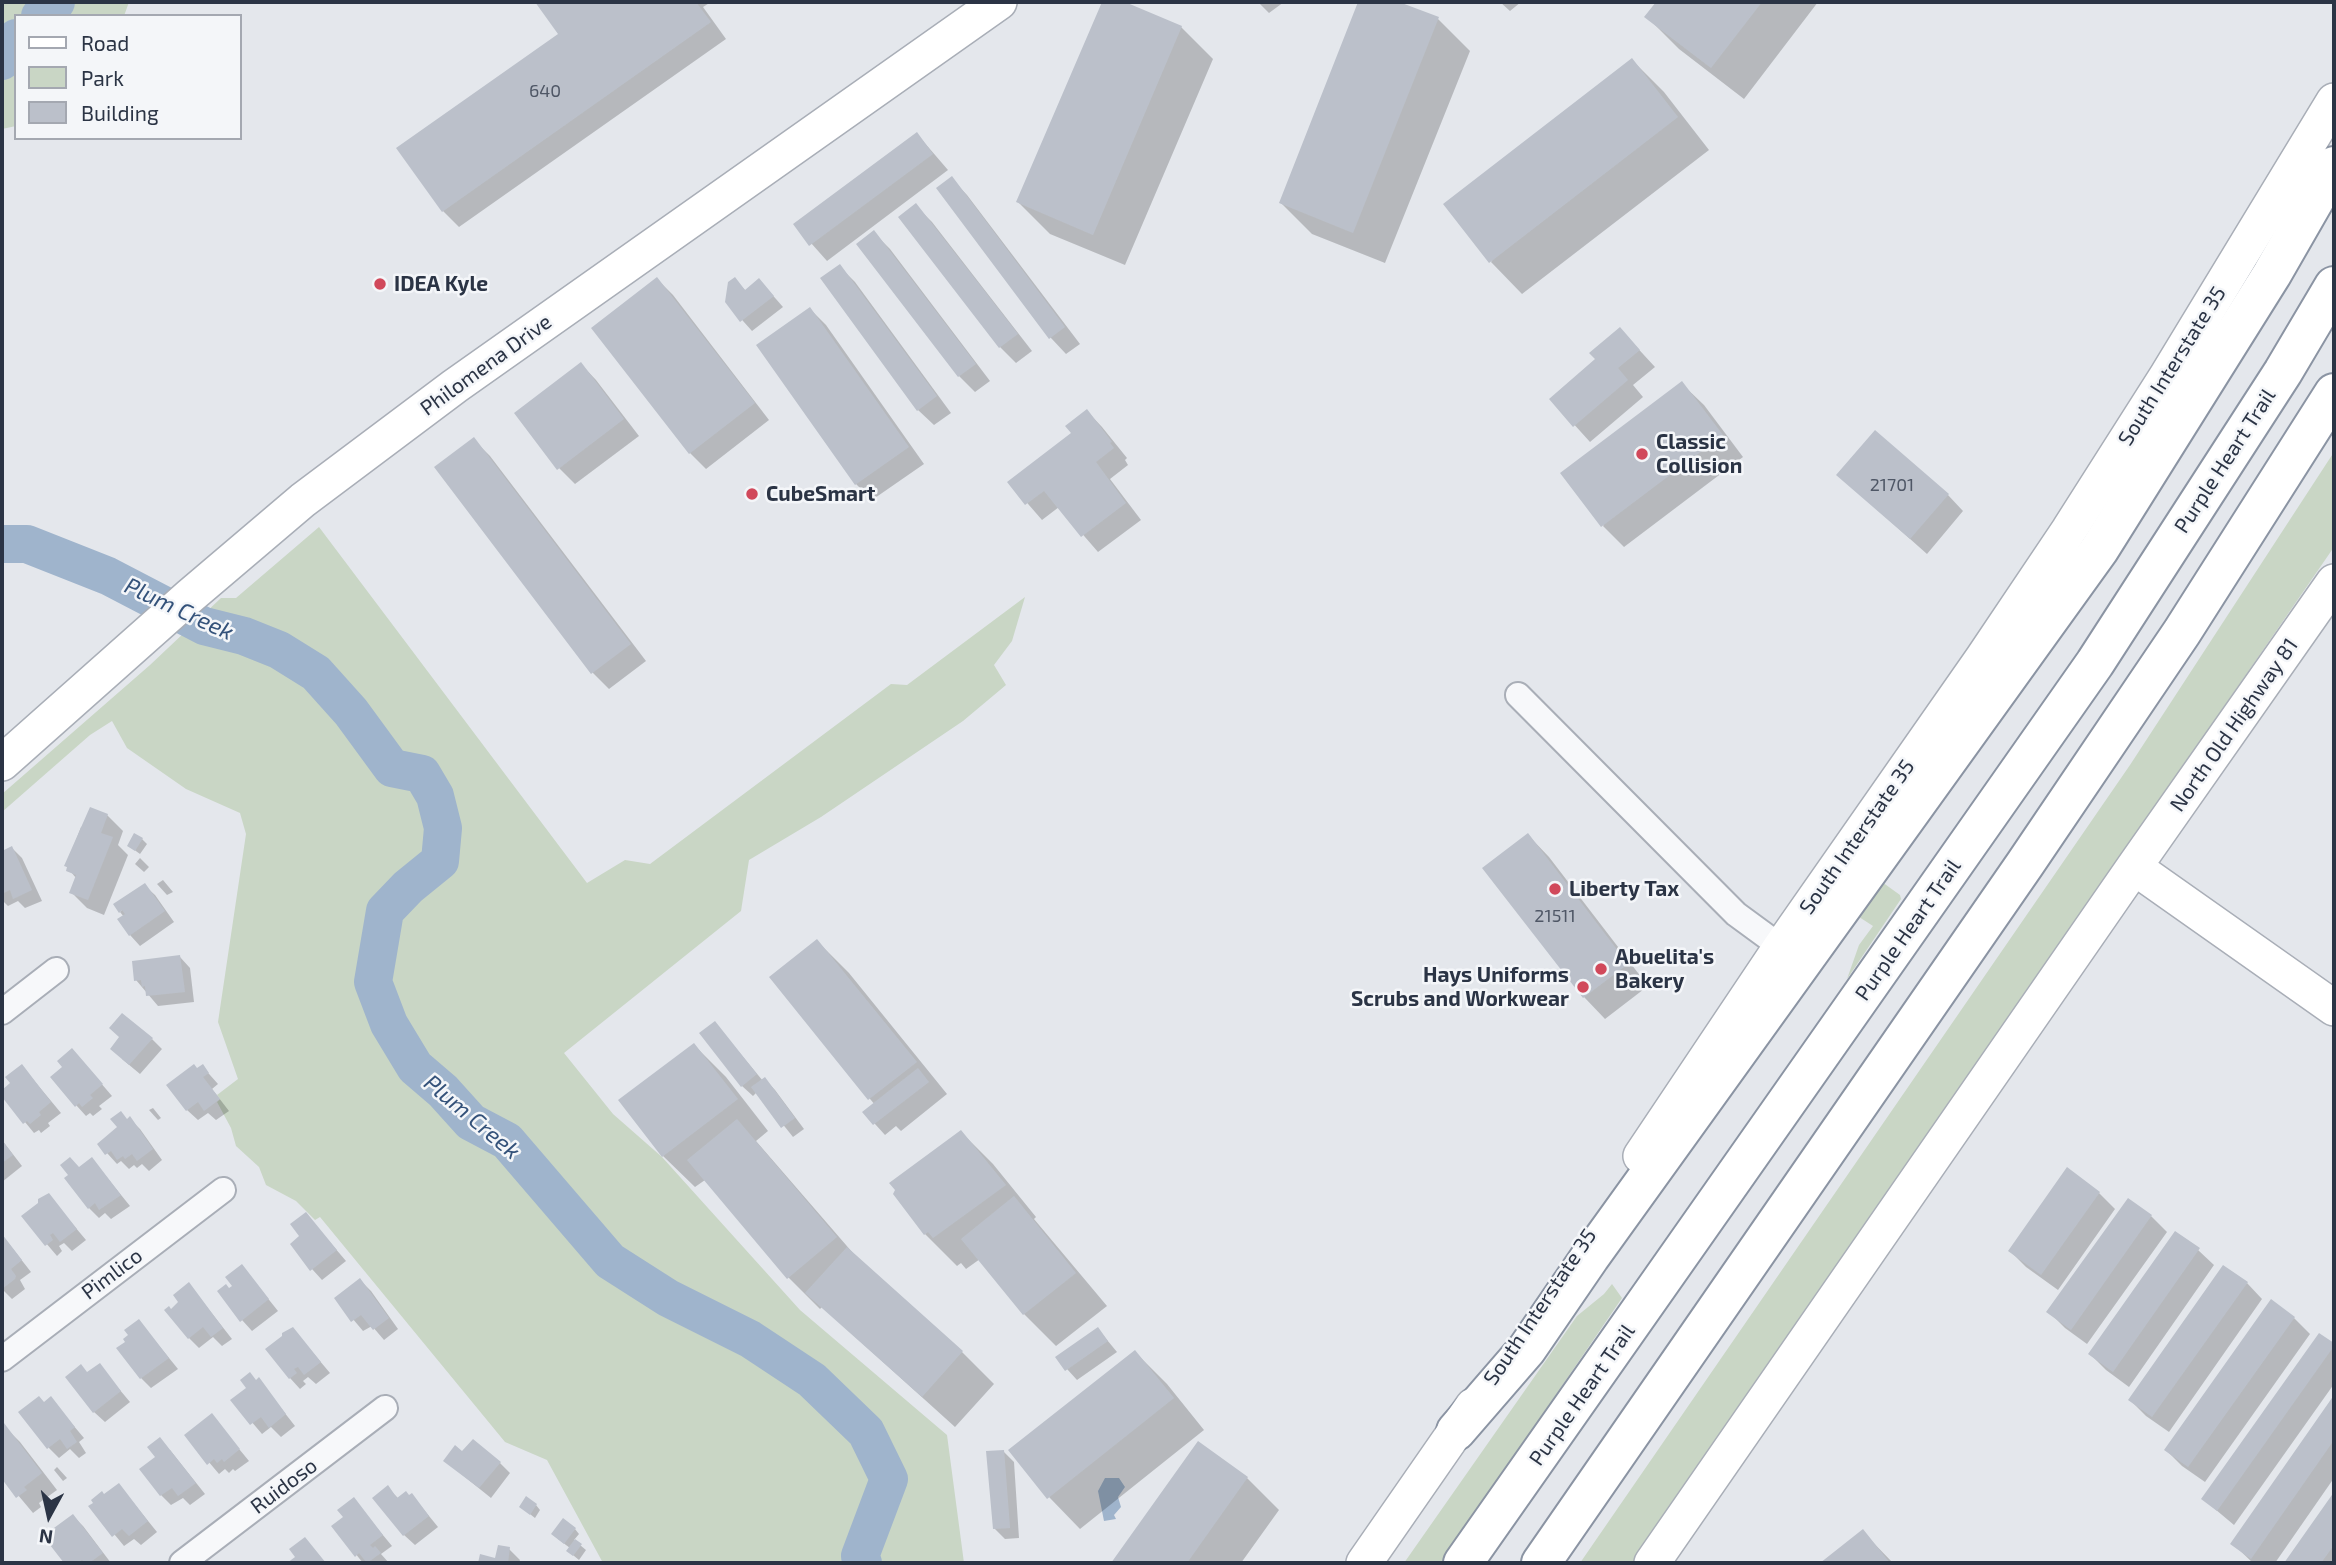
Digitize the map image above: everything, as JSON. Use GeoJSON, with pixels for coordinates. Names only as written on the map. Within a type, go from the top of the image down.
{"type":"FeatureCollection","features":[{"type":"Feature","properties":{"kind":"highway"},"geometry":{"type":"LineString","coordinates":[[1456,1431],[1527,1349],[1590,1257],[2099,550],[2272,274],[2334,166]]}},
{"type":"Feature","properties":{"kind":"highway","name":"Purple Heart Trail"},"geometry":{"type":"LineString","coordinates":[[1463,1563],[2095,663],[2283,372],[2334,286]]}},
{"type":"Feature","properties":{"kind":"highway"},"geometry":{"type":"LineString","coordinates":[[1541,1563],[2033,853],[2189,621],[2334,393]]}},
{"type":"Feature","properties":{"kind":"main road","name":"Philomena Drive"},"geometry":{"type":"LineString","coordinates":[[2,763],[120,657],[303,500],[455,386],[999,2]]}},
{"type":"Feature","properties":{"kind":"main road","name":"South Interstate 35"},"geometry":{"type":"LineString","coordinates":[[1364,1563],[1456,1431],[1781,947],[2075,521],[2167,376],[2334,101]]}},
{"type":"Feature","properties":{"kind":"main road","name":"North Old Highway 81"},"geometry":{"type":"LineString","coordinates":[[2134,867],[2334,582]]}},
{"type":"Feature","properties":{"kind":"main road"},"geometry":{"type":"LineString","coordinates":[[1652,1563],[2134,867],[2334,1008]]}},
{"type":"Feature","properties":{"kind":"street"},"geometry":{"type":"LineString","coordinates":[[1518,695],[1736,915],[1781,947]]}},
{"type":"Feature","properties":{"kind":"street"},"geometry":{"type":"LineString","coordinates":[[2,1012],[56,970]]}},
{"type":"Feature","properties":{"kind":"street","name":"Pimlico"},"geometry":{"type":"LineString","coordinates":[[2,1359],[223,1190]]}},
{"type":"Feature","properties":{"kind":"street","name":"Ruidoso"},"geometry":{"type":"LineString","coordinates":[[183,1563],[385,1408]]}},
{"type":"Feature","properties":{"kind":"green space"},"geometry":{"type":"Polygon","coordinates":[[[2,2],[129,2],[125,14],[14,14],[14,126],[2,129],[2,2]]]}},
{"type":"Feature","properties":{"kind":"green space"},"geometry":{"type":"Polygon","coordinates":[[[2334,452],[2334,547],[1634,1563],[1580,1563],[2130,765],[2334,452]]]}},
{"type":"Feature","properties":{"kind":"green space"},"geometry":{"type":"Polygon","coordinates":[[[319,527],[587,883],[625,860],[650,864],[891,684],[907,685],[1025,597],[1012,641],[994,665],[1006,685],[963,721],[821,817],[749,860],[741,911],[564,1053],[613,1114],[662,1157],[800,1310],[947,1435],[964,1563],[603,1563],[547,1460],[505,1442],[320,1217],[315,1220],[296,1201],[266,1185],[259,1167],[236,1146],[231,1128],[217,1102],[220,1099],[217,1095],[238,1079],[218,1022],[246,834],[240,813],[186,789],[127,748],[112,721],[90,735],[2,812],[2,794],[150,665],[221,598],[236,598],[319,527]]]}},
{"type":"Feature","properties":{"kind":"green space"},"geometry":{"type":"Polygon","coordinates":[[[1882,882],[1900,895],[1901,899],[1847,979],[1859,945],[1873,926],[1856,915],[1882,882]]]}},
{"type":"Feature","properties":{"kind":"green space"},"geometry":{"type":"Polygon","coordinates":[[[1612,1284],[1622,1298],[1441,1563],[1404,1563],[1577,1316],[1612,1284]]]}},
{"type":"Feature","properties":{"kind":"water"},"geometry":{"type":"Polygon","coordinates":[[[1105,1478],[1119,1478],[1125,1487],[1118,1497],[1121,1507],[1114,1515],[1116,1519],[1104,1521],[1098,1491],[1105,1478]]]}},
{"type":"Feature","properties":{"kind":"building"},"geometry":{"type":"Polygon","coordinates":[[[535,2],[696,2],[711,22],[442,212],[396,148],[558,34],[535,2]]]}},
{"type":"Feature","properties":{"kind":"building"},"geometry":{"type":"Polygon","coordinates":[[[1102,2],[1125,2],[1182,26],[1093,235],[1016,202],[1102,2]]]}},
{"type":"Feature","properties":{"kind":"building"},"geometry":{"type":"Polygon","coordinates":[[[1358,2],[1399,2],[1439,17],[1353,233],[1279,203],[1358,2]]]}},
{"type":"Feature","properties":{"kind":"building"},"geometry":{"type":"Polygon","coordinates":[[[1656,2],[1762,2],[1711,68],[1644,17],[1656,2]]]}},
{"type":"Feature","properties":{"kind":"building"},"geometry":{"type":"Polygon","coordinates":[[[1632,58],[1678,117],[1489,263],[1443,204],[1632,58]]]}},
{"type":"Feature","properties":{"kind":"building"},"geometry":{"type":"Polygon","coordinates":[[[917,132],[933,154],[809,246],[793,224],[917,132]]]}},
{"type":"Feature","properties":{"kind":"building"},"geometry":{"type":"Polygon","coordinates":[[[952,176],[1065,327],[1049,339],[936,188],[952,176]]]}},
{"type":"Feature","properties":{"kind":"building"},"geometry":{"type":"Polygon","coordinates":[[[916,203],[1018,334],[999,348],[898,217],[916,203]]]}},
{"type":"Feature","properties":{"kind":"building"},"geometry":{"type":"Polygon","coordinates":[[[874,230],[976,364],[958,377],[856,244],[874,230]]]}},
{"type":"Feature","properties":{"kind":"building"},"geometry":{"type":"Polygon","coordinates":[[[840,264],[937,396],[917,411],[820,278],[840,264]]]}},
{"type":"Feature","properties":{"kind":"building"},"geometry":{"type":"Polygon","coordinates":[[[657,277],[755,403],[689,454],[591,328],[657,277]]]}},
{"type":"Feature","properties":{"kind":"building"},"geometry":{"type":"Polygon","coordinates":[[[735,277],[745,290],[759,278],[774,296],[740,322],[725,302],[728,282],[735,277]]]}},
{"type":"Feature","properties":{"kind":"building"},"geometry":{"type":"Polygon","coordinates":[[[810,307],[909,447],[855,485],[756,345],[810,307]]]}},
{"type":"Feature","properties":{"kind":"building"},"geometry":{"type":"Polygon","coordinates":[[[1620,327],[1640,350],[1618,368],[1628,380],[1573,427],[1549,399],[1595,359],[1589,353],[1620,327]]]}},
{"type":"Feature","properties":{"kind":"building"},"geometry":{"type":"Polygon","coordinates":[[[581,362],[624,419],[557,470],[514,413],[581,362]]]}},
{"type":"Feature","properties":{"kind":"building","name":"Classic Collision"},"geometry":{"type":"Polygon","coordinates":[[[1682,381],[1723,435],[1601,527],[1560,473],[1682,381]]]}},
{"type":"Feature","properties":{"kind":"building"},"geometry":{"type":"Polygon","coordinates":[[[1087,409],[1114,448],[1096,462],[1126,503],[1081,537],[1044,491],[1025,505],[1007,482],[1071,433],[1065,426],[1087,409]]]}},
{"type":"Feature","properties":{"kind":"building"},"geometry":{"type":"Polygon","coordinates":[[[1875,430],[1949,494],[1910,539],[1836,475],[1875,430]]]}},
{"type":"Feature","properties":{"kind":"building"},"geometry":{"type":"Polygon","coordinates":[[[474,437],[631,644],[591,674],[434,467],[474,437]]]}},
{"type":"Feature","properties":{"kind":"building"},"geometry":{"type":"Polygon","coordinates":[[[90,807],[108,814],[101,833],[113,837],[88,900],[69,893],[76,875],[66,871],[67,867],[64,866],[90,807]]]}},
{"type":"Feature","properties":{"kind":"building"},"geometry":{"type":"Polygon","coordinates":[[[134,833],[143,838],[135,851],[127,846],[134,833]]]}},
{"type":"Feature","properties":{"kind":"building"},"geometry":{"type":"Polygon","coordinates":[[[1528,833],[1628,964],[1583,998],[1482,868],[1528,833]]]}},
{"type":"Feature","properties":{"kind":"building"},"geometry":{"type":"Polygon","coordinates":[[[12,846],[32,890],[13,899],[10,890],[2,894],[2,851],[12,846]]]}},
{"type":"Feature","properties":{"kind":"building"},"geometry":{"type":"Polygon","coordinates":[[[145,883],[165,911],[129,936],[117,919],[125,914],[122,910],[119,913],[113,904],[145,883]]]}},
{"type":"Feature","properties":{"kind":"building"},"geometry":{"type":"Polygon","coordinates":[[[817,939],[917,1062],[868,1100],[769,977],[817,939]]]}},
{"type":"Feature","properties":{"kind":"building"},"geometry":{"type":"Polygon","coordinates":[[[180,955],[185,992],[146,996],[141,980],[134,981],[132,961],[180,955]]]}},
{"type":"Feature","properties":{"kind":"building"},"geometry":{"type":"Polygon","coordinates":[[[122,1013],[153,1038],[129,1065],[110,1049],[119,1037],[109,1028],[122,1013]]]}},
{"type":"Feature","properties":{"kind":"building"},"geometry":{"type":"Polygon","coordinates":[[[715,1021],[757,1074],[741,1087],[699,1033],[715,1021]]]}},
{"type":"Feature","properties":{"kind":"building"},"geometry":{"type":"Polygon","coordinates":[[[694,1043],[738,1099],[662,1157],[618,1100],[694,1043]]]}},
{"type":"Feature","properties":{"kind":"building"},"geometry":{"type":"Polygon","coordinates":[[[72,1048],[103,1084],[90,1095],[93,1098],[82,1107],[79,1103],[75,1107],[50,1077],[62,1067],[57,1061],[72,1048]]]}},
{"type":"Feature","properties":{"kind":"building"},"geometry":{"type":"Polygon","coordinates":[[[22,1064],[51,1102],[30,1124],[27,1121],[23,1124],[2,1097],[2,1090],[10,1083],[5,1077],[22,1064]]]}},
{"type":"Feature","properties":{"kind":"building"},"geometry":{"type":"Polygon","coordinates":[[[194,1064],[197,1068],[203,1064],[209,1073],[203,1077],[220,1099],[204,1111],[198,1102],[186,1111],[166,1085],[194,1064]]]}},
{"type":"Feature","properties":{"kind":"building"},"geometry":{"type":"Polygon","coordinates":[[[918,1068],[929,1082],[873,1125],[862,1112],[918,1068]]]}},
{"type":"Feature","properties":{"kind":"building"},"geometry":{"type":"Polygon","coordinates":[[[765,1077],[795,1118],[781,1128],[751,1087],[765,1077]]]}},
{"type":"Feature","properties":{"kind":"building"},"geometry":{"type":"Polygon","coordinates":[[[121,1111],[127,1119],[130,1116],[153,1149],[137,1161],[132,1154],[117,1160],[111,1151],[105,1155],[97,1144],[117,1127],[110,1119],[121,1111]]]}},
{"type":"Feature","properties":{"kind":"building"},"geometry":{"type":"Polygon","coordinates":[[[737,1119],[837,1237],[787,1279],[687,1160],[737,1119]]]}},
{"type":"Feature","properties":{"kind":"building"},"geometry":{"type":"Polygon","coordinates":[[[961,1130],[1006,1185],[933,1238],[928,1232],[924,1235],[893,1194],[895,1190],[889,1183],[961,1130]]]}},
{"type":"Feature","properties":{"kind":"building"},"geometry":{"type":"Polygon","coordinates":[[[2,1140],[13,1155],[2,1163],[2,1140]]]}},
{"type":"Feature","properties":{"kind":"building"},"geometry":{"type":"Polygon","coordinates":[[[70,1157],[79,1167],[92,1157],[121,1195],[99,1210],[95,1203],[88,1209],[64,1178],[68,1175],[60,1165],[70,1157]]]}},
{"type":"Feature","properties":{"kind":"building"},"geometry":{"type":"Polygon","coordinates":[[[2067,1167],[2100,1192],[2041,1275],[2008,1251],[2067,1167]]]}},
{"type":"Feature","properties":{"kind":"building"},"geometry":{"type":"Polygon","coordinates":[[[49,1193],[77,1229],[60,1242],[53,1233],[50,1235],[53,1240],[45,1246],[21,1216],[38,1203],[38,1199],[49,1193]]]}},
{"type":"Feature","properties":{"kind":"building"},"geometry":{"type":"Polygon","coordinates":[[[1014,1196],[1076,1273],[1023,1315],[961,1239],[1014,1196]]]}},
{"type":"Feature","properties":{"kind":"building"},"geometry":{"type":"Polygon","coordinates":[[[2128,1198],[2152,1215],[2071,1330],[2046,1312],[2128,1198]]]}},
{"type":"Feature","properties":{"kind":"building"},"geometry":{"type":"Polygon","coordinates":[[[306,1212],[337,1250],[310,1271],[290,1244],[299,1236],[290,1224],[306,1212]]]}},
{"type":"Feature","properties":{"kind":"building"},"geometry":{"type":"Polygon","coordinates":[[[2175,1231],[2200,1248],[2113,1372],[2088,1354],[2175,1231]]]}},
{"type":"Feature","properties":{"kind":"building"},"geometry":{"type":"Polygon","coordinates":[[[2,1234],[22,1260],[11,1269],[15,1279],[2,1289],[2,1234]]]}},
{"type":"Feature","properties":{"kind":"building"},"geometry":{"type":"Polygon","coordinates":[[[847,1247],[963,1351],[922,1397],[805,1293],[847,1247]]]}},
{"type":"Feature","properties":{"kind":"building"},"geometry":{"type":"Polygon","coordinates":[[[242,1264],[269,1299],[240,1322],[217,1291],[226,1284],[229,1288],[232,1286],[225,1277],[242,1264]]]}},
{"type":"Feature","properties":{"kind":"building"},"geometry":{"type":"Polygon","coordinates":[[[2223,1265],[2248,1282],[2152,1417],[2128,1400],[2223,1265]]]}},
{"type":"Feature","properties":{"kind":"building"},"geometry":{"type":"Polygon","coordinates":[[[360,1278],[389,1318],[373,1330],[361,1315],[351,1322],[334,1298],[360,1278]]]}},
{"type":"Feature","properties":{"kind":"building"},"geometry":{"type":"Polygon","coordinates":[[[189,1282],[223,1328],[211,1337],[203,1327],[188,1339],[164,1310],[169,1306],[171,1309],[178,1302],[173,1295],[189,1282]]]}},
{"type":"Feature","properties":{"kind":"building"},"geometry":{"type":"Polygon","coordinates":[[[2271,1299],[2295,1317],[2188,1467],[2164,1450],[2271,1299]]]}},
{"type":"Feature","properties":{"kind":"building"},"geometry":{"type":"Polygon","coordinates":[[[139,1319],[169,1358],[140,1379],[116,1348],[125,1342],[123,1339],[128,1335],[124,1330],[139,1319]]]}},
{"type":"Feature","properties":{"kind":"building"},"geometry":{"type":"Polygon","coordinates":[[[293,1327],[321,1362],[304,1375],[298,1367],[294,1369],[297,1373],[289,1379],[265,1349],[293,1327]]]}},
{"type":"Feature","properties":{"kind":"building"},"geometry":{"type":"Polygon","coordinates":[[[1098,1327],[1108,1341],[1065,1371],[1055,1357],[1098,1327]]]}},
{"type":"Feature","properties":{"kind":"building"},"geometry":{"type":"Polygon","coordinates":[[[2319,1333],[2334,1343],[2334,1346],[2217,1511],[2201,1499],[2319,1333]]]}},
{"type":"Feature","properties":{"kind":"building"},"geometry":{"type":"Polygon","coordinates":[[[1135,1350],[1174,1398],[1047,1499],[1008,1450],[1135,1350]]]}},
{"type":"Feature","properties":{"kind":"building"},"geometry":{"type":"Polygon","coordinates":[[[100,1363],[121,1391],[93,1413],[65,1377],[81,1364],[87,1372],[100,1363]]]}},
{"type":"Feature","properties":{"kind":"building"},"geometry":{"type":"Polygon","coordinates":[[[250,1372],[256,1380],[259,1377],[286,1414],[269,1428],[261,1417],[250,1425],[230,1400],[246,1388],[240,1380],[250,1372]]]}},
{"type":"Feature","properties":{"kind":"building"},"geometry":{"type":"Polygon","coordinates":[[[2334,1395],[2334,1440],[2251,1559],[2230,1544],[2334,1395]]]}},
{"type":"Feature","properties":{"kind":"building"},"geometry":{"type":"Polygon","coordinates":[[[39,1396],[44,1402],[51,1396],[75,1427],[70,1431],[77,1442],[67,1449],[60,1439],[47,1449],[18,1412],[39,1396]]]}},
{"type":"Feature","properties":{"kind":"building"},"geometry":{"type":"Polygon","coordinates":[[[212,1413],[240,1449],[224,1462],[222,1459],[217,1463],[214,1459],[207,1465],[184,1435],[212,1413]]]}},
{"type":"Feature","properties":{"kind":"building"},"geometry":{"type":"Polygon","coordinates":[[[4,1423],[42,1473],[24,1487],[27,1490],[16,1498],[2,1479],[4,1423]]]}},
{"type":"Feature","properties":{"kind":"building"},"geometry":{"type":"Polygon","coordinates":[[[160,1437],[196,1483],[178,1496],[172,1488],[160,1496],[139,1469],[155,1457],[147,1447],[160,1437]]]}},
{"type":"Feature","properties":{"kind":"building"},"geometry":{"type":"Polygon","coordinates":[[[473,1439],[501,1462],[479,1488],[443,1461],[455,1445],[462,1451],[473,1439]]]}},
{"type":"Feature","properties":{"kind":"building"},"geometry":{"type":"Polygon","coordinates":[[[1198,1441],[1248,1477],[1187,1563],[1111,1563],[1198,1441]]]}},
{"type":"Feature","properties":{"kind":"building"},"geometry":{"type":"Polygon","coordinates":[[[1004,1450],[1010,1528],[993,1529],[986,1451],[1004,1450]]]}},
{"type":"Feature","properties":{"kind":"building"},"geometry":{"type":"Polygon","coordinates":[[[119,1483],[148,1521],[129,1536],[122,1529],[112,1537],[88,1506],[102,1491],[104,1494],[119,1483]]]}},
{"type":"Feature","properties":{"kind":"building"},"geometry":{"type":"Polygon","coordinates":[[[388,1485],[397,1498],[406,1491],[409,1495],[412,1493],[429,1516],[403,1536],[372,1498],[388,1485]]]}},
{"type":"Feature","properties":{"kind":"building"},"geometry":{"type":"Polygon","coordinates":[[[2334,1492],[2334,1545],[2321,1563],[2284,1563],[2334,1492]]]}},
{"type":"Feature","properties":{"kind":"building"},"geometry":{"type":"Polygon","coordinates":[[[526,1496],[537,1504],[530,1515],[519,1507],[526,1496]]]}},
{"type":"Feature","properties":{"kind":"building"},"geometry":{"type":"Polygon","coordinates":[[[354,1497],[383,1535],[370,1545],[373,1548],[375,1546],[381,1553],[367,1563],[359,1553],[355,1557],[331,1526],[343,1517],[337,1510],[354,1497]]]}},
{"type":"Feature","properties":{"kind":"building"},"geometry":{"type":"Polygon","coordinates":[[[73,1514],[103,1553],[89,1563],[82,1560],[78,1563],[64,1563],[43,1536],[73,1514]]]}},
{"type":"Feature","properties":{"kind":"building"},"geometry":{"type":"Polygon","coordinates":[[[563,1518],[576,1528],[564,1544],[551,1534],[563,1518]]]}},
{"type":"Feature","properties":{"kind":"building"},"geometry":{"type":"Polygon","coordinates":[[[1863,1529],[1890,1563],[1820,1563],[1863,1529]]]}},
{"type":"Feature","properties":{"kind":"building"},"geometry":{"type":"Polygon","coordinates":[[[305,1537],[326,1563],[287,1563],[295,1557],[289,1549],[305,1537]]]}},
{"type":"Feature","properties":{"kind":"building"},"geometry":{"type":"Polygon","coordinates":[[[575,1539],[582,1544],[573,1556],[566,1551],[575,1539]]]}},
{"type":"Feature","properties":{"kind":"building"},"geometry":{"type":"Polygon","coordinates":[[[498,1545],[510,1547],[508,1563],[478,1563],[480,1554],[495,1558],[498,1545]]]}},
{"type":"Feature","properties":{"kind":"waterway","name":"Plum Creek"},"geometry":{"type":"LineString","coordinates":[[42,14],[56,2]]}},
{"type":"Feature","properties":{"kind":"waterway","name":"Plum Creek"},"geometry":{"type":"LineString","coordinates":[[2,61],[14,41]]}},
{"type":"Feature","properties":{"kind":"waterway","name":"Plum Creek"},"geometry":{"type":"LineString","coordinates":[[2,544],[27,544],[108,576],[204,626],[244,636],[279,650],[316,673],[351,712],[392,768],[422,774],[435,796],[443,828],[440,861],[408,887],[385,911],[373,982],[389,1024],[415,1067],[443,1091],[471,1122],[507,1141],[610,1261],[668,1298],[750,1339],[812,1380],[866,1432],[889,1479],[860,1556],[863,1563]]}},
{"type":"Feature","properties":{"kind":"place","name":"IDEA Kyle"},"geometry":{"type":"Point","coordinates":[380,284]}},
{"type":"Feature","properties":{"kind":"place","name":"Classic Collision"},"geometry":{"type":"Point","coordinates":[1642,454]}},
{"type":"Feature","properties":{"kind":"place","name":"CubeSmart"},"geometry":{"type":"Point","coordinates":[752,494]}},
{"type":"Feature","properties":{"kind":"place","name":"Liberty Tax"},"geometry":{"type":"Point","coordinates":[1555,889]}},
{"type":"Feature","properties":{"kind":"place","name":"Abuelita's Bakery"},"geometry":{"type":"Point","coordinates":[1601,969]}},
{"type":"Feature","properties":{"kind":"place","name":"Hays Uniforms Scrubs and Workwear"},"geometry":{"type":"Point","coordinates":[1583,987]}}]}
